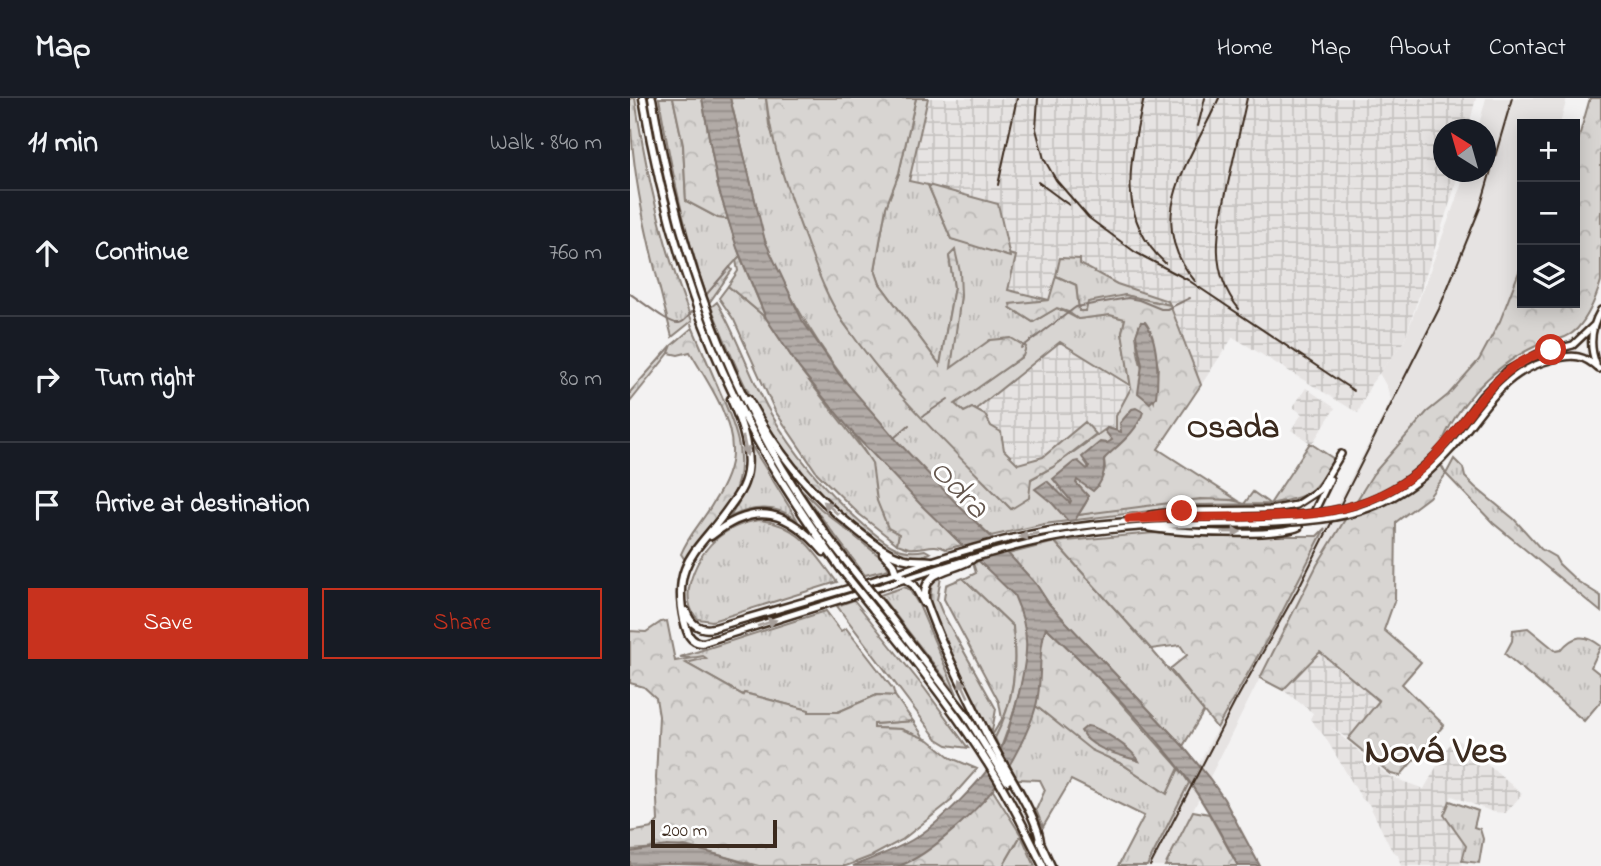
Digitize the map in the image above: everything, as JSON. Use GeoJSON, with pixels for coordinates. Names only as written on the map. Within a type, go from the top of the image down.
{"type":"FeatureCollection","features":[{"type":"Feature","properties":{"kind":"highway"},"geometry":{"type":"LineString","coordinates":[[643,98],[667,213],[692,297],[716,358],[776,473],[841,569]]}},
{"type":"Feature","properties":{"kind":"highway"},"geometry":{"type":"LineString","coordinates":[[652,98],[674,212],[698,292],[730,371],[782,468],[820,527],[979,729],[1026,806],[1051,866]]}},
{"type":"Feature","properties":{"kind":"highway"},"geometry":{"type":"LineString","coordinates":[[702,643],[694,641],[688,633],[680,599],[681,579],[694,550],[719,522],[740,492],[748,462],[736,411],[718,371],[716,358]]}},
{"type":"Feature","properties":{"kind":"highway"},"geometry":{"type":"LineString","coordinates":[[730,371],[738,379],[771,441],[789,465],[823,501],[888,558],[896,573],[914,585],[930,614],[979,729]]}},
{"type":"Feature","properties":{"kind":"highway"},"geometry":{"type":"LineString","coordinates":[[713,628],[698,627],[689,619],[683,597],[685,575],[702,544],[721,528],[751,514],[774,514],[793,522],[810,535],[841,569],[934,685],[997,778],[1043,866]]}},
{"type":"Feature","properties":{"kind":"highway"},"geometry":{"type":"LineString","coordinates":[[862,534],[899,558],[931,561]]}},
{"type":"Feature","properties":{"kind":"highway"},"geometry":{"type":"LineString","coordinates":[[930,614],[925,591],[930,579],[937,571],[972,559]]}},
{"type":"Feature","properties":{"kind":"main road"},"geometry":{"type":"LineString","coordinates":[[1450,444],[1489,388],[1507,371],[1533,356],[1573,345],[1593,326],[1601,310]]}},
{"type":"Feature","properties":{"kind":"main road"},"geometry":{"type":"LineString","coordinates":[[1593,326],[1593,353],[1600,370]]}},
{"type":"Feature","properties":{"kind":"main road"},"geometry":{"type":"LineString","coordinates":[[972,559],[1040,541],[1100,531],[1139,526],[1308,516],[1358,505],[1400,485],[1426,465],[1450,444],[1500,388],[1532,364],[1574,355],[1585,357],[1600,370]]}},
{"type":"Feature","properties":{"kind":"main road"},"geometry":{"type":"LineString","coordinates":[[868,582],[1002,541],[1096,524],[1182,511],[1285,509],[1304,502],[1319,490],[1341,454],[1315,510]]}},
{"type":"Feature","properties":{"kind":"main road"},"geometry":{"type":"LineString","coordinates":[[1129,519],[1244,520]]}},
{"type":"Feature","properties":{"kind":"main road"},"geometry":{"type":"LineString","coordinates":[[1139,526],[1181,531],[1231,532],[1281,532],[1299,527]]}},
{"type":"Feature","properties":{"kind":"main road"},"geometry":{"type":"LineString","coordinates":[[874,589],[937,571]]}},
{"type":"Feature","properties":{"kind":"main road"},"geometry":{"type":"LineString","coordinates":[[713,628],[850,587]]}},
{"type":"Feature","properties":{"kind":"main road"},"geometry":{"type":"LineString","coordinates":[[702,643],[855,594]]}},
{"type":"Feature","properties":{"kind":"shaded area"},"geometry":{"type":"Polygon","coordinates":[[[702,98],[730,98],[765,241],[802,320],[839,374],[899,443],[1003,548],[1036,584],[1049,604],[1183,746],[1224,799],[1260,866],[1238,866],[1198,795],[1170,756],[1125,706],[1046,627],[1038,696],[1033,715],[1015,756],[990,793],[954,830],[913,860],[901,865],[853,866],[898,848],[923,833],[985,773],[1001,749],[1017,700],[1026,654],[1023,621],[1014,595],[922,506],[852,432],[799,368],[766,318],[737,248],[718,187],[702,98]]]}},
{"type":"Feature","properties":{"kind":"shaded area"},"geometry":{"type":"Polygon","coordinates":[[[928,98],[1476,98],[1471,119],[1433,119],[1433,182],[1456,182],[1454,190],[1404,341],[1371,384],[1358,413],[1233,337],[1201,385],[1168,301],[1117,284],[1080,264],[1080,260],[1060,258],[1049,300],[1008,290],[1015,256],[1010,255],[998,204],[909,181],[928,98]]]}},
{"type":"Feature","properties":{"kind":"shaded area"},"geometry":{"type":"Polygon","coordinates":[[[1486,98],[1567,98],[1561,119],[1517,119],[1517,277],[1500,321],[1479,360],[1448,395],[1427,412],[1373,474],[1317,565],[1165,866],[1147,866],[1232,699],[1294,588],[1391,400],[1379,373],[1404,341],[1462,182],[1496,182],[1496,119],[1481,119],[1486,98]]]}},
{"type":"Feature","properties":{"kind":"shaded area"},"geometry":{"type":"Polygon","coordinates":[[[1141,322],[1145,322],[1153,338],[1156,358],[1156,397],[1150,403],[1138,393],[1142,365],[1136,335],[1141,322]]]}},
{"type":"Feature","properties":{"kind":"shaded area"},"geometry":{"type":"Polygon","coordinates":[[[1060,341],[1131,388],[1116,416],[1116,432],[1096,434],[1085,422],[1043,457],[1018,465],[1004,450],[1001,438],[985,415],[976,409],[1060,341]]]}},
{"type":"Feature","properties":{"kind":"shaded area"},"geometry":{"type":"Polygon","coordinates":[[[1306,388],[1335,408],[1312,444],[1291,430],[1302,414],[1293,407],[1306,388]]]}},
{"type":"Feature","properties":{"kind":"shaded area"},"geometry":{"type":"Polygon","coordinates":[[[1136,408],[1143,412],[1137,426],[1104,459],[1103,476],[1096,488],[1093,491],[1077,480],[1076,483],[1088,499],[1075,520],[1068,521],[1035,489],[1047,481],[1070,503],[1053,479],[1074,462],[1078,461],[1087,469],[1089,467],[1082,457],[1100,442],[1107,443],[1112,440],[1105,431],[1107,428],[1121,432],[1120,423],[1136,408]]]}},
{"type":"Feature","properties":{"kind":"shaded area"},"geometry":{"type":"Polygon","coordinates":[[[1319,652],[1379,701],[1348,739],[1329,726],[1389,776],[1424,789],[1447,748],[1456,738],[1522,794],[1506,813],[1493,812],[1452,796],[1444,815],[1466,847],[1461,866],[1401,866],[1398,855],[1391,849],[1369,804],[1362,799],[1325,737],[1310,719],[1313,713],[1283,690],[1319,652]]]}},
{"type":"Feature","properties":{"kind":"shaded area"},"geometry":{"type":"Polygon","coordinates":[[[1087,726],[1115,739],[1139,761],[1091,742],[1081,731],[1087,726]]]}},
{"type":"Feature","properties":{"kind":"shaded area"},"geometry":{"type":"Polygon","coordinates":[[[667,846],[701,850],[754,866],[630,866],[630,852],[667,846]]]}},
{"type":"Feature","properties":{"kind":"green space"},"geometry":{"type":"Polygon","coordinates":[[[630,98],[635,98],[657,211],[692,321],[672,337],[638,188],[630,98]]]}},
{"type":"Feature","properties":{"kind":"green space"},"geometry":{"type":"Polygon","coordinates":[[[659,98],[673,98],[683,145],[686,201],[718,218],[728,219],[740,256],[730,267],[732,270],[709,303],[680,202],[659,98]]]}},
{"type":"Feature","properties":{"kind":"green space"},"geometry":{"type":"Polygon","coordinates":[[[673,98],[702,98],[718,187],[728,219],[718,218],[686,201],[683,145],[673,98]]]}},
{"type":"Feature","properties":{"kind":"green space"},"geometry":{"type":"Polygon","coordinates":[[[730,98],[766,98],[769,125],[843,322],[888,381],[1011,509],[1031,479],[1053,467],[1107,428],[1121,432],[1076,483],[1088,496],[1079,515],[1190,500],[1232,500],[1244,504],[1253,492],[1270,504],[1198,505],[1044,524],[991,536],[892,437],[833,364],[808,326],[785,285],[764,238],[730,98]]]}},
{"type":"Feature","properties":{"kind":"green space"},"geometry":{"type":"Polygon","coordinates":[[[766,98],[916,98],[899,173],[886,207],[875,270],[880,284],[940,365],[954,287],[949,256],[955,250],[961,295],[951,368],[990,340],[1011,338],[1026,347],[1023,356],[955,404],[964,412],[972,408],[985,415],[991,426],[1001,432],[1004,450],[1018,464],[1043,457],[1085,422],[1096,434],[1053,467],[1031,479],[1029,498],[1011,509],[902,397],[844,323],[824,286],[782,173],[766,98]]]}},
{"type":"Feature","properties":{"kind":"green space"},"geometry":{"type":"Polygon","coordinates":[[[916,98],[928,98],[909,181],[928,185],[951,239],[1016,256],[1008,290],[1049,300],[1011,308],[1033,322],[1057,308],[1078,319],[1110,315],[1125,319],[1122,332],[1131,386],[1060,342],[976,409],[964,412],[954,404],[1023,356],[950,369],[961,295],[949,256],[954,287],[940,365],[880,284],[875,270],[886,207],[899,173],[916,98]]]}},
{"type":"Feature","properties":{"kind":"green space"},"geometry":{"type":"Polygon","coordinates":[[[1590,98],[1601,98],[1601,281],[1592,306],[1573,333],[1521,354],[1489,377],[1475,391],[1443,440],[1437,458],[1446,474],[1429,497],[1396,522],[1395,599],[1384,630],[1421,662],[1402,684],[1444,725],[1400,776],[1391,774],[1348,739],[1379,701],[1320,652],[1283,690],[1260,678],[1317,565],[1373,474],[1427,412],[1448,395],[1479,360],[1500,321],[1517,277],[1517,308],[1580,308],[1580,133],[1590,98]]]}},
{"type":"Feature","properties":{"kind":"green space"},"geometry":{"type":"Polygon","coordinates":[[[928,185],[998,204],[1010,257],[951,239],[928,185]]]}},
{"type":"Feature","properties":{"kind":"green space"},"geometry":{"type":"Polygon","coordinates":[[[740,256],[766,318],[728,286],[738,271],[736,260],[740,256]]]}},
{"type":"Feature","properties":{"kind":"green space"},"geometry":{"type":"Polygon","coordinates":[[[1060,258],[1080,259],[1080,264],[1117,284],[1168,301],[1170,305],[1125,295],[1086,311],[1079,311],[1076,285],[1056,276],[1060,258]]]}},
{"type":"Feature","properties":{"kind":"green space"},"geometry":{"type":"Polygon","coordinates":[[[1056,276],[1076,285],[1079,311],[1086,311],[1088,302],[1125,295],[1170,305],[1201,385],[1158,449],[1237,500],[1200,499],[1078,515],[1087,498],[1076,483],[1077,479],[1093,490],[1098,486],[1105,468],[1104,460],[1116,432],[1116,416],[1131,388],[1122,332],[1125,319],[1110,315],[1078,319],[1057,308],[1033,322],[1011,308],[1010,304],[1049,300],[1056,276]],[[1141,322],[1137,340],[1140,362],[1154,401],[1158,367],[1150,330],[1141,322]]]}},
{"type":"Feature","properties":{"kind":"green space"},"geometry":{"type":"Polygon","coordinates":[[[728,286],[766,318],[799,368],[873,463],[899,534],[897,544],[859,514],[817,473],[775,411],[734,320],[719,298],[728,286]]]}},
{"type":"Feature","properties":{"kind":"green space"},"geometry":{"type":"Polygon","coordinates":[[[717,302],[771,414],[813,473],[850,513],[885,542],[906,551],[925,550],[930,553],[913,556],[889,548],[834,506],[803,477],[774,438],[750,396],[711,307],[717,302]]]}},
{"type":"Feature","properties":{"kind":"green space"},"geometry":{"type":"Polygon","coordinates":[[[691,324],[733,424],[740,453],[740,468],[731,499],[685,560],[681,554],[723,485],[732,452],[724,413],[690,352],[678,355],[669,353],[672,345],[692,328],[691,324]]]}},
{"type":"Feature","properties":{"kind":"green space"},"geometry":{"type":"Polygon","coordinates":[[[672,345],[669,353],[630,402],[630,392],[672,345]]]}},
{"type":"Feature","properties":{"kind":"green space"},"geometry":{"type":"Polygon","coordinates":[[[852,432],[962,545],[946,549],[937,546],[909,548],[897,544],[899,534],[888,528],[877,501],[872,463],[852,432]]]}},
{"type":"Feature","properties":{"kind":"green space"},"geometry":{"type":"Polygon","coordinates":[[[748,440],[798,521],[790,515],[765,508],[730,517],[741,499],[751,471],[748,440]]]}},
{"type":"Feature","properties":{"kind":"green space"},"geometry":{"type":"Polygon","coordinates":[[[1310,443],[1334,459],[1327,471],[1309,492],[1294,499],[1270,504],[1310,443]]]}},
{"type":"Feature","properties":{"kind":"green space"},"geometry":{"type":"Polygon","coordinates":[[[1454,459],[1463,468],[1465,477],[1514,519],[1541,549],[1555,557],[1577,581],[1601,596],[1601,612],[1493,523],[1446,474],[1454,459]]]}},
{"type":"Feature","properties":{"kind":"green space"},"geometry":{"type":"Polygon","coordinates":[[[796,484],[821,509],[884,560],[889,569],[865,575],[796,484]]]}},
{"type":"Feature","properties":{"kind":"green space"},"geometry":{"type":"Polygon","coordinates":[[[760,520],[774,523],[796,534],[837,582],[712,621],[698,619],[690,607],[689,592],[694,570],[700,559],[715,540],[725,533],[735,527],[760,520]]]}},
{"type":"Feature","properties":{"kind":"green space"},"geometry":{"type":"Polygon","coordinates":[[[1325,528],[1278,620],[1217,728],[1170,669],[1187,655],[1180,645],[1151,649],[1055,542],[1154,533],[1197,536],[1317,536],[1325,528]]]}},
{"type":"Feature","properties":{"kind":"green space"},"geometry":{"type":"Polygon","coordinates":[[[1055,542],[1204,711],[1183,746],[1049,604],[1036,584],[1008,554],[1055,542]]]}},
{"type":"Feature","properties":{"kind":"green space"},"geometry":{"type":"Polygon","coordinates":[[[979,561],[1014,595],[1022,611],[1026,630],[1024,672],[1000,750],[995,738],[1011,697],[1015,656],[1013,626],[964,579],[976,573],[973,563],[979,561]]]}},
{"type":"Feature","properties":{"kind":"green space"},"geometry":{"type":"Polygon","coordinates":[[[939,576],[937,600],[942,612],[996,709],[992,731],[985,723],[930,603],[932,582],[939,576]]]}},
{"type":"Feature","properties":{"kind":"green space"},"geometry":{"type":"Polygon","coordinates":[[[963,578],[1013,626],[1015,657],[1010,699],[994,741],[991,737],[1002,719],[999,702],[944,599],[946,585],[963,578]]]}},
{"type":"Feature","properties":{"kind":"green space"},"geometry":{"type":"Polygon","coordinates":[[[904,587],[909,589],[919,605],[957,694],[880,595],[904,587]]]}},
{"type":"Feature","properties":{"kind":"green space"},"geometry":{"type":"Polygon","coordinates":[[[854,600],[968,748],[947,745],[937,739],[837,606],[854,600]]]}},
{"type":"Feature","properties":{"kind":"green space"},"geometry":{"type":"Polygon","coordinates":[[[826,611],[841,631],[846,628],[893,689],[895,696],[877,695],[838,712],[808,712],[745,693],[743,695],[684,662],[702,658],[680,657],[826,611]]]}},
{"type":"Feature","properties":{"kind":"green space"},"geometry":{"type":"Polygon","coordinates":[[[667,621],[675,661],[703,656],[706,658],[686,663],[743,695],[744,693],[809,712],[838,712],[877,695],[895,696],[913,721],[874,724],[874,728],[901,729],[929,740],[951,758],[977,769],[952,800],[902,840],[846,866],[759,866],[685,846],[630,850],[630,832],[652,828],[658,821],[656,778],[659,716],[656,698],[644,687],[630,683],[630,631],[646,632],[667,621]]]}},
{"type":"Feature","properties":{"kind":"green space"},"geometry":{"type":"Polygon","coordinates":[[[1046,627],[1096,675],[1179,768],[1167,794],[1122,764],[1091,750],[1036,706],[1039,651],[1046,627]]]}},
{"type":"Feature","properties":{"kind":"green space"},"geometry":{"type":"Polygon","coordinates":[[[1528,628],[1556,651],[1570,641],[1580,638],[1590,639],[1601,646],[1591,667],[1601,675],[1601,701],[1584,721],[1505,654],[1512,641],[1513,630],[1528,628]]]}},
{"type":"Feature","properties":{"kind":"green space"},"geometry":{"type":"Polygon","coordinates":[[[1036,706],[1091,749],[1122,764],[1167,793],[1179,768],[1189,783],[1147,866],[1118,866],[1144,816],[1071,780],[1043,827],[1036,810],[1045,790],[1040,780],[1017,779],[1009,764],[1036,706]]]}},
{"type":"Feature","properties":{"kind":"green space"},"geometry":{"type":"Polygon","coordinates":[[[913,721],[925,739],[901,729],[874,728],[874,724],[913,721]]]}},
{"type":"Feature","properties":{"kind":"green space"},"geometry":{"type":"Polygon","coordinates":[[[992,789],[1021,835],[1003,866],[900,866],[949,831],[992,789]]]}},
{"type":"Feature","properties":{"kind":"green space"},"geometry":{"type":"Polygon","coordinates":[[[1450,801],[1478,811],[1474,827],[1480,829],[1483,839],[1479,863],[1462,861],[1466,846],[1444,815],[1450,801]]]}},
{"type":"Feature","properties":{"kind":"green space"},"geometry":{"type":"Polygon","coordinates":[[[1193,811],[1209,814],[1238,866],[1165,866],[1193,811]]]}},
{"type":"Feature","properties":{"kind":"green space"},"geometry":{"type":"Polygon","coordinates":[[[1021,835],[1035,866],[1003,866],[1021,835]]]}},
{"type":"Feature","properties":{"kind":"waterway"},"geometry":{"type":"LineString","coordinates":[[706,295],[730,267]]}},
{"type":"Feature","properties":{"kind":"waterway"},"geometry":{"type":"LineString","coordinates":[[630,294],[674,323],[683,321],[692,312]]}},
{"type":"Feature","properties":{"kind":"waterway"},"geometry":{"type":"LineString","coordinates":[[1021,348],[1076,307],[1128,298],[1167,309],[1190,298]]}},
{"type":"Feature","properties":{"kind":"waterway"},"geometry":{"type":"LineString","coordinates":[[923,416],[948,399]]}},
{"type":"Feature","properties":{"kind":"waterway"},"geometry":{"type":"LineString","coordinates":[[894,438],[909,425]]}},
{"type":"Feature","properties":{"kind":"railway"},"geometry":{"type":"LineString","coordinates":[[998,185],[1017,98]]}},
{"type":"Feature","properties":{"kind":"railway"},"geometry":{"type":"LineString","coordinates":[[1038,98],[1036,129],[1044,159],[1056,180],[1089,218],[1135,252],[1188,280],[1354,391]]}},
{"type":"Feature","properties":{"kind":"railway"},"geometry":{"type":"LineString","coordinates":[[1144,98],[1131,164],[1130,185],[1138,226],[1149,245],[1165,263]]}},
{"type":"Feature","properties":{"kind":"railway"},"geometry":{"type":"LineString","coordinates":[[1198,126],[1205,98]]}},
{"type":"Feature","properties":{"kind":"railway"},"geometry":{"type":"LineString","coordinates":[[1195,281],[1179,258],[1172,234],[1172,211],[1185,166],[1219,98]]}},
{"type":"Feature","properties":{"kind":"railway"},"geometry":{"type":"LineString","coordinates":[[1239,309],[1222,278],[1218,246],[1222,213],[1247,98]]}},
{"type":"Feature","properties":{"kind":"railway"},"geometry":{"type":"LineString","coordinates":[[1150,866],[1235,702],[1298,589],[1439,309],[1480,208],[1512,98]]}},
{"type":"Feature","properties":{"kind":"railway"},"geometry":{"type":"LineString","coordinates":[[1038,182],[1069,205]]}},
{"type":"Feature","properties":{"kind":"district","name":"Osada"},"geometry":{"type":"Point","coordinates":[1233,425]}},
{"type":"Feature","properties":{"kind":"district","name":"Nová Ves"},"geometry":{"type":"Point","coordinates":[1436,749]}},
{"type":"Feature","properties":{"kind":"route"},"geometry":{"type":"LineString","coordinates":[[1182,511],[1129,519],[1308,516],[1342,510],[1373,499],[1400,485],[1437,455],[1489,388],[1507,371],[1533,356],[1551,350]]}},
{"type":"Feature","properties":{"kind":"water label","name":"Odra"},"geometry":{"type":"Point","coordinates":[961,487]}}]}
